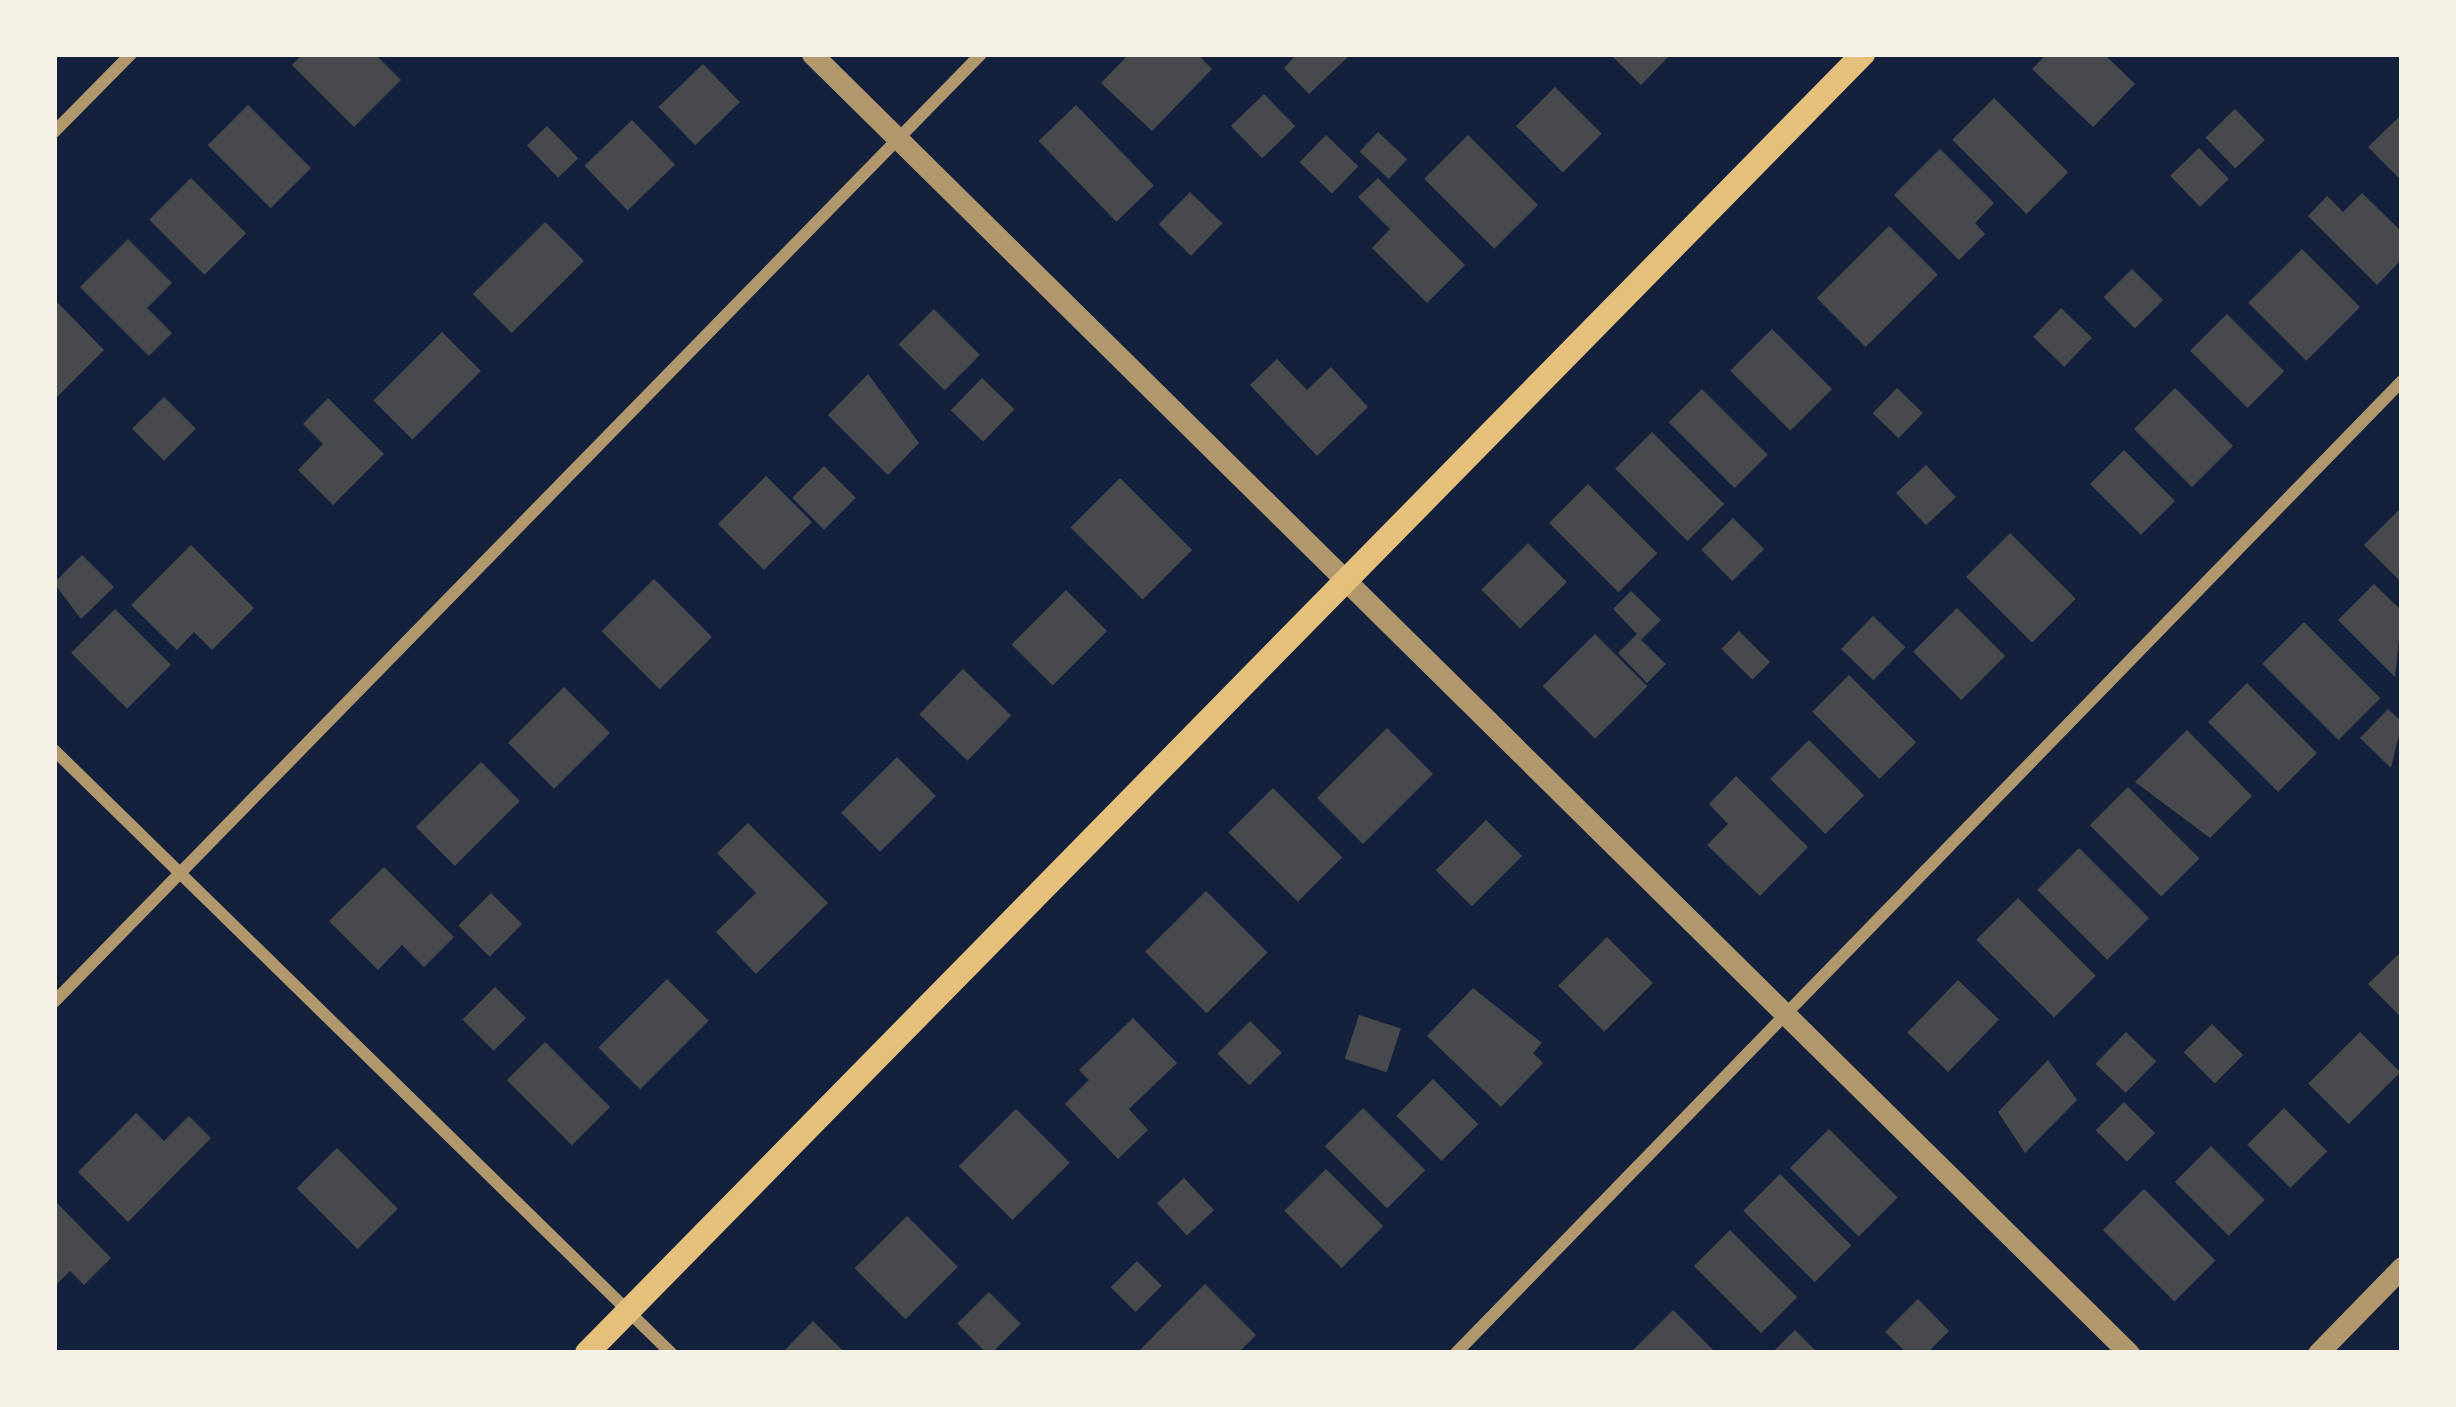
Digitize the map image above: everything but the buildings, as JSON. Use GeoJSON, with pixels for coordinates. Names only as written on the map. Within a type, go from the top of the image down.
{"type":"FeatureCollection","features":[{"type":"Feature","properties":{"kind":"main road"},"geometry":{"type":"LineString","coordinates":[[587,1353],[1863,54]]}},
{"type":"Feature","properties":{"kind":"street"},"geometry":{"type":"LineString","coordinates":[[54,132],[130,54]]}},
{"type":"Feature","properties":{"kind":"street"},"geometry":{"type":"LineString","coordinates":[[812,54],[2129,1353]]}},
{"type":"Feature","properties":{"kind":"street"},"geometry":{"type":"LineString","coordinates":[[54,1002],[981,54]]}},
{"type":"Feature","properties":{"kind":"street"},"geometry":{"type":"LineString","coordinates":[[1456,1353],[2402,381]]}},
{"type":"Feature","properties":{"kind":"street"},"geometry":{"type":"LineString","coordinates":[[54,751],[671,1353]]}},
{"type":"Feature","properties":{"kind":"street"},"geometry":{"type":"LineString","coordinates":[[2318,1353],[2402,1267]]}}]}
